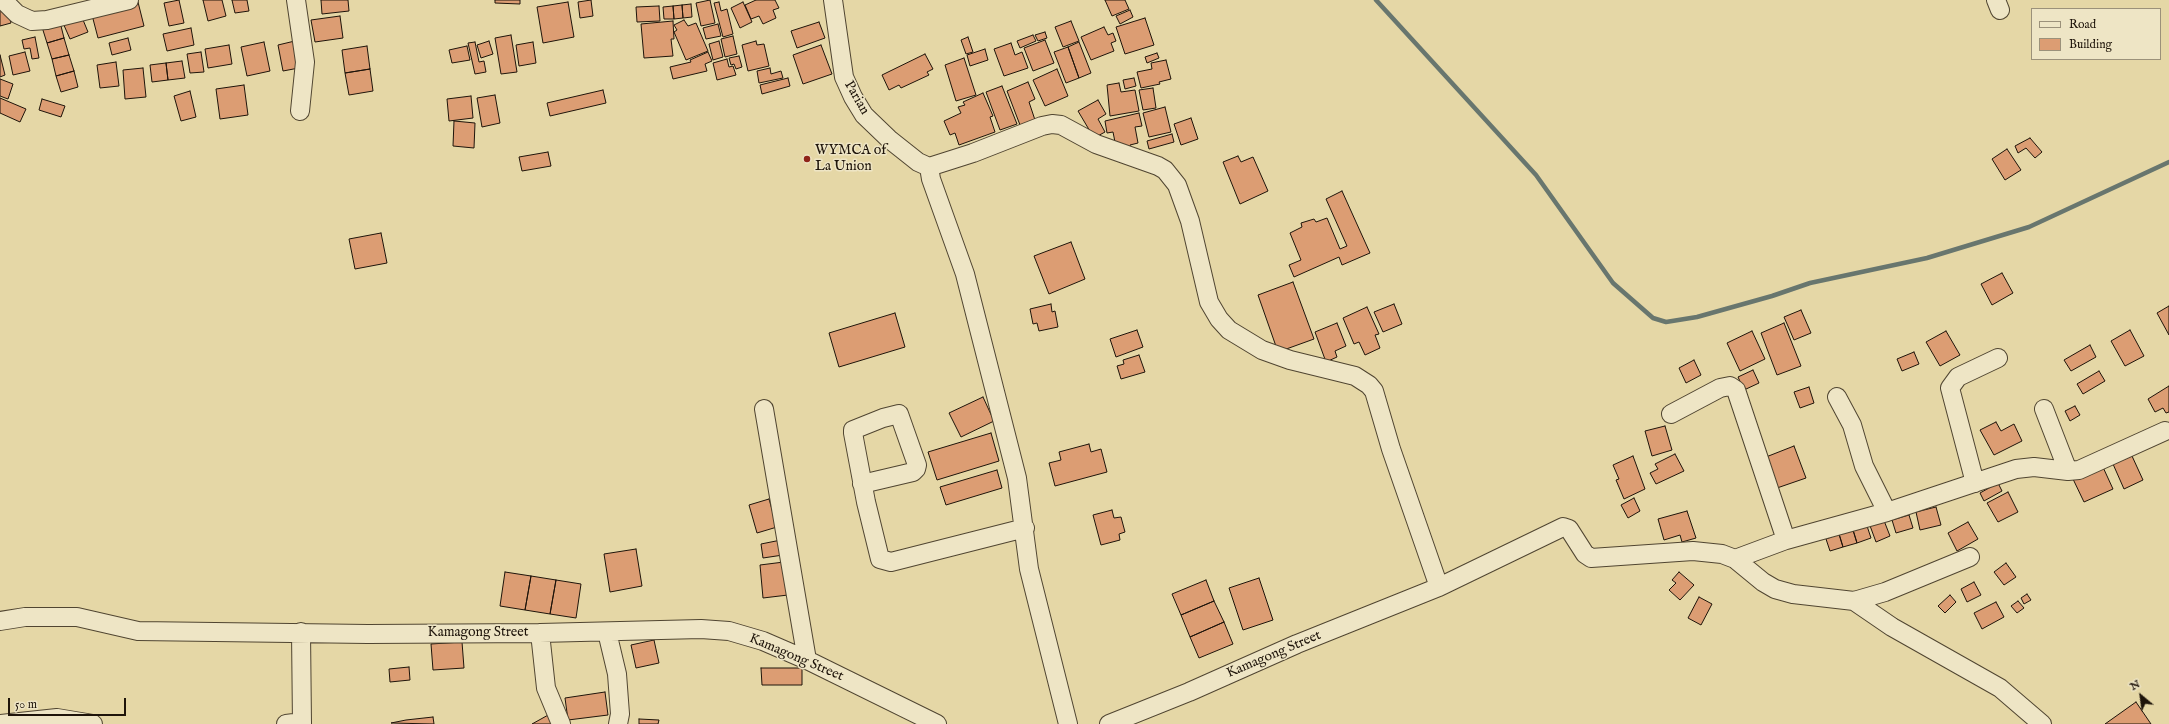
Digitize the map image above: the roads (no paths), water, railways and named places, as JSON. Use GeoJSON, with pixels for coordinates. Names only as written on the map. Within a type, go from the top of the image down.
{"type":"FeatureCollection","features":[{"type":"Feature","properties":{"kind":"street"},"geometry":{"type":"LineString","coordinates":[[3,0],[16,14],[32,21],[47,20],[129,0]]}},
{"type":"Feature","properties":{"kind":"street"},"geometry":{"type":"LineString","coordinates":[[296,0],[305,62],[300,111]]}},
{"type":"Feature","properties":{"kind":"street","name":"Parian"},"geometry":{"type":"LineString","coordinates":[[833,0],[844,77],[853,97],[864,115],[889,139],[918,162],[929,167]]}},
{"type":"Feature","properties":{"kind":"street"},"geometry":{"type":"LineString","coordinates":[[1068,724],[1037,605],[1029,569],[1025,528],[1017,478],[979,324],[964,274],[931,179],[929,167],[1042,126],[1052,124],[1061,125],[1096,144],[1158,166],[1165,170],[1177,185],[1190,221],[1207,296],[1219,320],[1229,330],[1262,350],[1290,360],[1355,376],[1369,385],[1374,391],[1391,449],[1439,587]]}},
{"type":"Feature","properties":{"kind":"street"},"geometry":{"type":"LineString","coordinates":[[1975,483],[1950,388],[1958,378],[1998,358]]}},
{"type":"Feature","properties":{"kind":"street"},"geometry":{"type":"LineString","coordinates":[[1672,414],[1720,388],[1730,386],[1736,390],[1786,540]]}},
{"type":"Feature","properties":{"kind":"street"},"geometry":{"type":"LineString","coordinates":[[1836,397],[1852,425],[1864,466],[1887,512]]}},
{"type":"Feature","properties":{"kind":"street"},"geometry":{"type":"LineString","coordinates":[[764,409],[807,660]]}},
{"type":"Feature","properties":{"kind":"street"},"geometry":{"type":"LineString","coordinates":[[2044,409],[2068,472]]}},
{"type":"Feature","properties":{"kind":"street"},"geometry":{"type":"LineString","coordinates":[[1735,559],[1786,540],[1887,512],[2025,468],[2034,467],[2068,472],[2084,468],[2165,431]]}},
{"type":"Feature","properties":{"kind":"street"},"geometry":{"type":"LineString","coordinates":[[862,484],[880,559],[886,561],[891,562],[1025,528]]}},
{"type":"Feature","properties":{"kind":"street","name":"Kamagong Street"},"geometry":{"type":"LineString","coordinates":[[1109,724],[1189,692],[1297,644],[1439,587],[1563,527],[1570,529],[1585,554],[1591,558],[1693,551],[1722,554],[1735,559]]}},
{"type":"Feature","properties":{"kind":"street"},"geometry":{"type":"LineString","coordinates":[[1735,559],[1763,582],[1775,589],[1793,594],[1854,601],[1885,592],[1970,557]]}},
{"type":"Feature","properties":{"kind":"street"},"geometry":{"type":"LineString","coordinates":[[1854,601],[1892,628],[2000,688],[2042,724]]}},
{"type":"Feature","properties":{"kind":"street","name":"Kamagong Street"},"geometry":{"type":"LineString","coordinates":[[0,621],[25,617],[77,617],[138,632],[540,633],[701,629],[729,631],[763,641],[807,660],[937,724]]}},
{"type":"Feature","properties":{"kind":"street"},"geometry":{"type":"LineString","coordinates":[[297,723],[301,632]]}},
{"type":"Feature","properties":{"kind":"street"},"geometry":{"type":"LineString","coordinates":[[607,632],[617,674],[620,714],[618,724]]}},
{"type":"Feature","properties":{"kind":"street"},"geometry":{"type":"LineString","coordinates":[[540,633],[546,688],[561,724]]}},
{"type":"Feature","properties":{"kind":"street"},"geometry":{"type":"LineString","coordinates":[[0,724],[60,721],[94,724]]}},
{"type":"Feature","properties":{"kind":"waterway"},"geometry":{"type":"LineString","coordinates":[[1376,0],[1536,175],[1613,283],[1653,318],[1666,322],[1697,317],[1772,296],[1810,283],[1927,258],[2029,227],[2169,162]]}},
{"type":"Feature","properties":{"kind":"place","name":"WYMCA of La Union"},"geometry":{"type":"Point","coordinates":[807,159]}}]}
